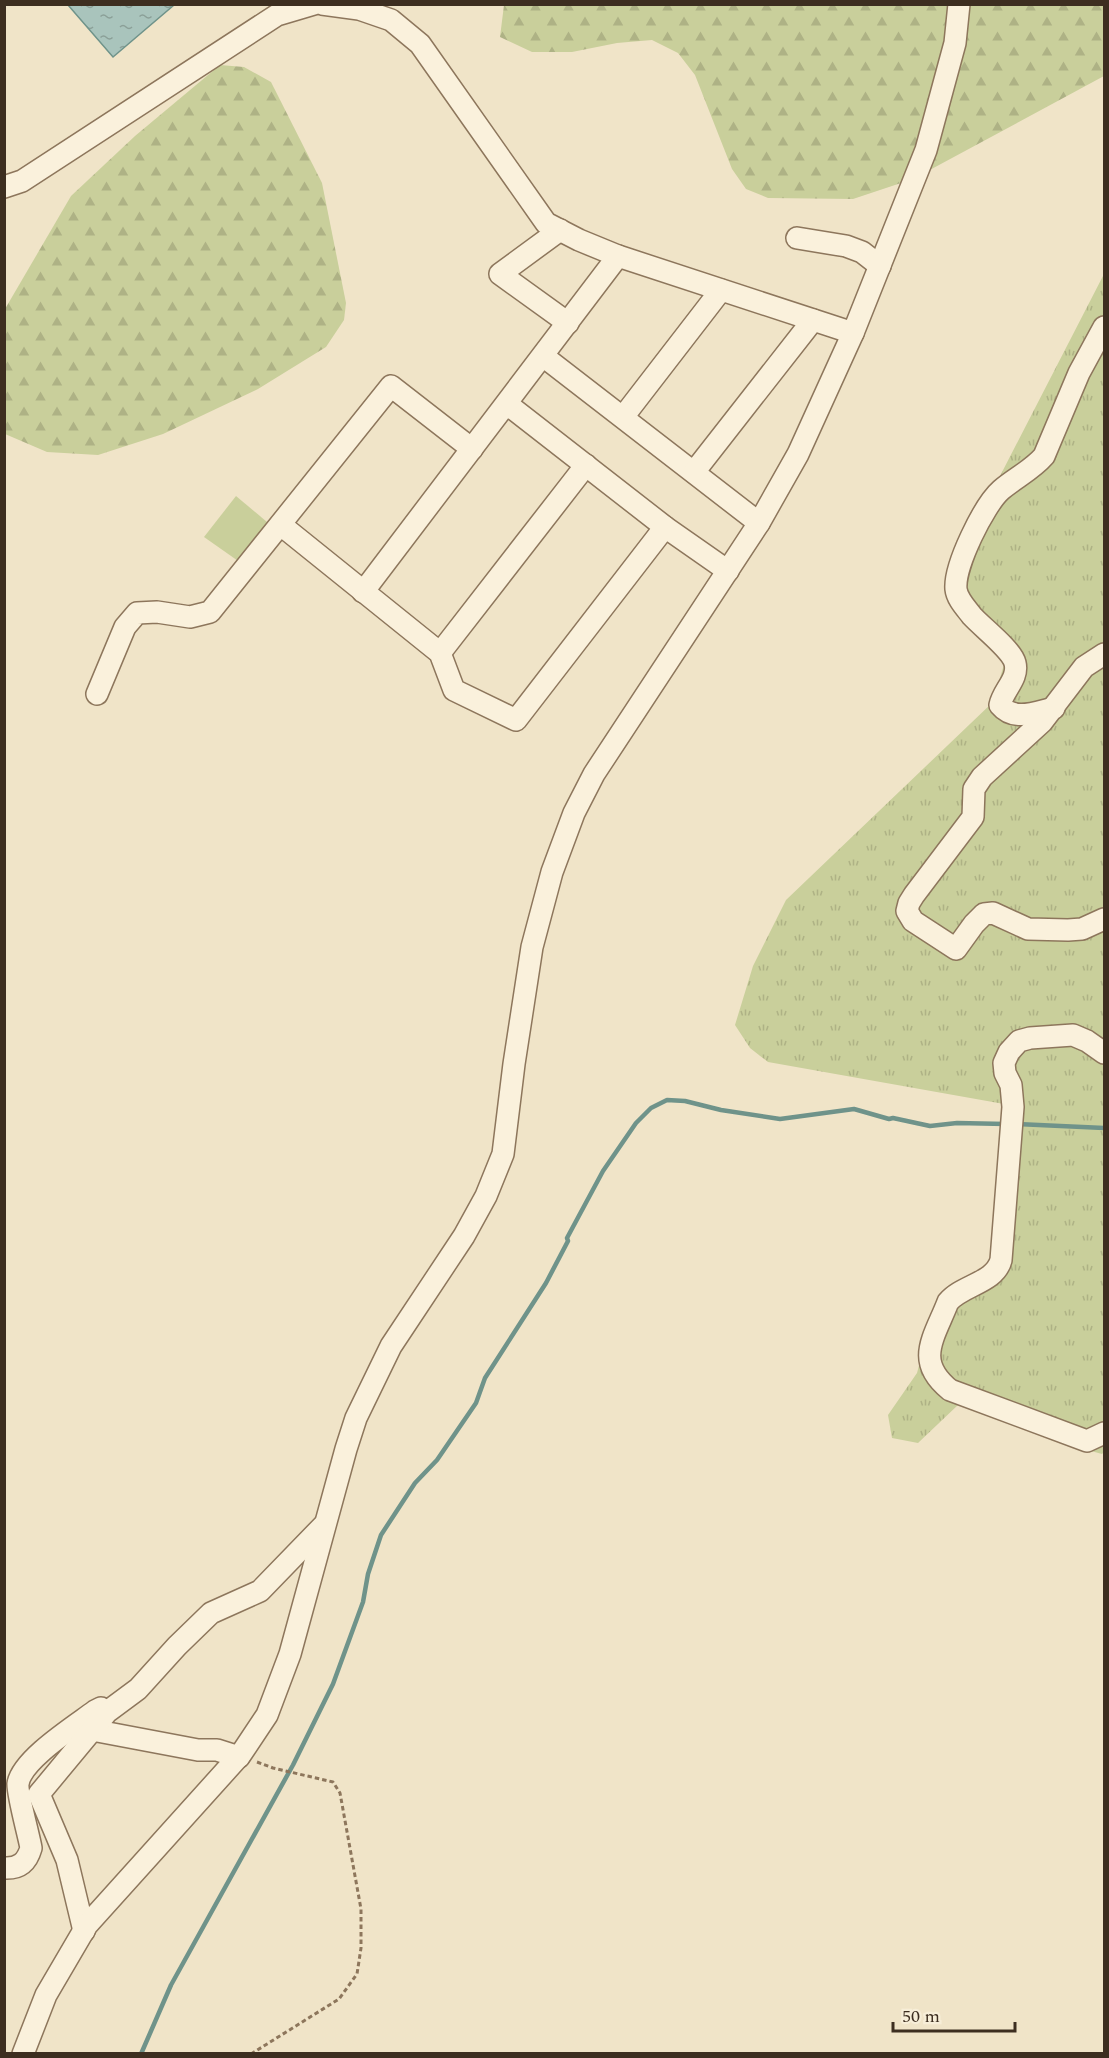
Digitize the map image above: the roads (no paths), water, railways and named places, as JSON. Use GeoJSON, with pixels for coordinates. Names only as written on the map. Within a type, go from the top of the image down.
{"type":"FeatureCollection","features":[{"type":"Feature","properties":{"kind":"street"},"geometry":{"type":"LineString","coordinates":[[4,187],[22,181],[277,15],[314,4]]}},
{"type":"Feature","properties":{"kind":"street"},"geometry":{"type":"LineString","coordinates":[[322,4],[359,9],[391,20],[420,44],[546,223],[618,256],[853,333]]}},
{"type":"Feature","properties":{"kind":"street"},"geometry":{"type":"LineString","coordinates":[[23,2054],[46,1995],[84,1930],[240,1756],[267,1715],[290,1654],[356,1418],[391,1346],[464,1236],[486,1196],[503,1154],[532,947],[552,872],[574,813],[594,774],[759,523],[798,454],[853,333],[926,150],[955,44],[960,4]]}},
{"type":"Feature","properties":{"kind":"street"},"geometry":{"type":"LineString","coordinates":[[560,230],[500,274],[568,323]]}},
{"type":"Feature","properties":{"kind":"street"},"geometry":{"type":"LineString","coordinates":[[796,238],[846,246],[862,252],[880,266]]}},
{"type":"Feature","properties":{"kind":"street"},"geometry":{"type":"LineString","coordinates":[[363,592],[618,256]]}},
{"type":"Feature","properties":{"kind":"street"},"geometry":{"type":"LineString","coordinates":[[623,417],[721,290]]}},
{"type":"Feature","properties":{"kind":"street"},"geometry":{"type":"LineString","coordinates":[[694,472],[813,320]]}},
{"type":"Feature","properties":{"kind":"street"},"geometry":{"type":"LineString","coordinates":[[1054,708],[1014,715],[1005,711],[1000,705],[1012,682],[1016,664],[1012,654],[984,629],[963,605],[956,592],[956,577],[960,562],[983,516],[999,492],[1036,465],[1044,456],[1079,373],[1104,327]]}},
{"type":"Feature","properties":{"kind":"street"},"geometry":{"type":"LineString","coordinates":[[543,356],[759,523]]}},
{"type":"Feature","properties":{"kind":"street"},"geometry":{"type":"LineString","coordinates":[[98,694],[124,627],[137,613],[157,612],[190,617],[210,612],[391,386],[472,449]]}},
{"type":"Feature","properties":{"kind":"street"},"geometry":{"type":"LineString","coordinates":[[507,404],[665,526],[728,571]]}},
{"type":"Feature","properties":{"kind":"street"},"geometry":{"type":"LineString","coordinates":[[440,653],[586,465]]}},
{"type":"Feature","properties":{"kind":"street"},"geometry":{"type":"LineString","coordinates":[[281,525],[440,653],[454,690],[516,720],[665,526]]}},
{"type":"Feature","properties":{"kind":"street"},"geometry":{"type":"LineString","coordinates":[[1104,654],[1084,667],[1042,722],[982,777],[974,789],[973,817],[914,895],[907,911],[913,921],[956,949],[984,914],[993,913],[1028,928],[1068,930],[1082,929],[1104,919]]}},
{"type":"Feature","properties":{"kind":"street"},"geometry":{"type":"LineString","coordinates":[[1104,1053],[1088,1041],[1074,1035],[1030,1038],[1019,1041],[1009,1052],[1004,1063],[1005,1073],[1011,1086],[1013,1107],[999,1268],[954,1295],[948,1302],[928,1354],[929,1364],[937,1380],[950,1390],[1087,1441],[1104,1432]]}},
{"type":"Feature","properties":{"kind":"street"},"geometry":{"type":"LineString","coordinates":[[84,1930],[67,1860],[39,1794],[107,1712],[138,1689],[211,1613],[260,1591],[325,1524]]}},
{"type":"Feature","properties":{"kind":"street"},"geometry":{"type":"LineString","coordinates":[[4,1868],[22,1864],[31,1848],[17,1786],[29,1762],[95,1711],[124,1699]]}},
{"type":"Feature","properties":{"kind":"street"},"geometry":{"type":"LineString","coordinates":[[92,1730],[179,1747],[217,1750],[240,1756]]}},
{"type":"Feature","properties":{"kind":"water"},"geometry":{"type":"Polygon","coordinates":[[[68,5],[174,5],[113,57],[68,5]]]}},
{"type":"Feature","properties":{"kind":"waterway"},"geometry":{"type":"LineString","coordinates":[[141,2054],[171,1985],[293,1765],[333,1684],[363,1602],[368,1574],[381,1535],[415,1483],[437,1460],[476,1403],[485,1378],[546,1283],[603,1171],[636,1123],[651,1108],[667,1100],[685,1101],[721,1110],[780,1119],[854,1109],[889,1119],[930,1126],[957,1123],[1006,1124]]}},
{"type":"Feature","properties":{"kind":"waterway"},"geometry":{"type":"LineString","coordinates":[[1017,1124],[1104,1128]]}}]}
